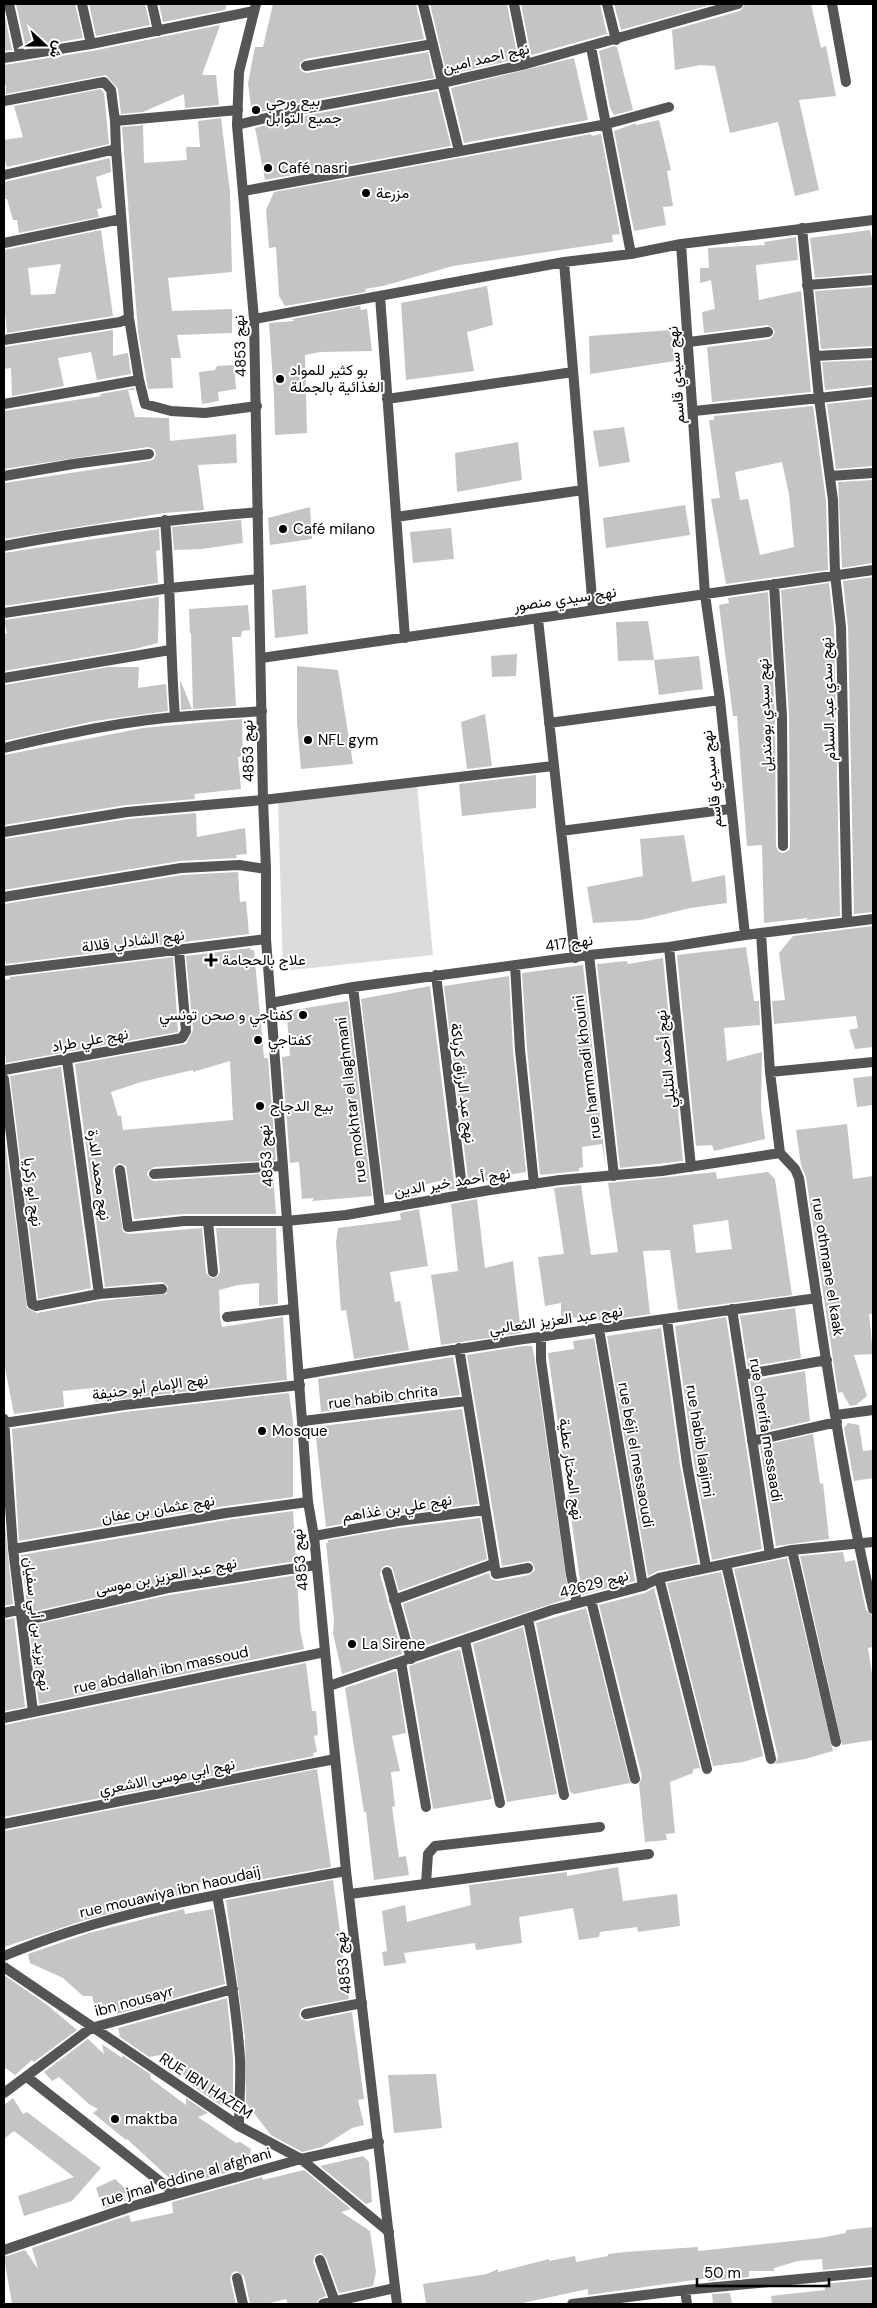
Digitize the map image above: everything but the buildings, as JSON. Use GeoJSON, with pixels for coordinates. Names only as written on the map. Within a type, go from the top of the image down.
{"type":"FeatureCollection","features":[{"type":"Feature","properties":{"kind":"street"},"geometry":{"type":"LineString","coordinates":[[9,4],[20,54]]}},
{"type":"Feature","properties":{"kind":"street"},"geometry":{"type":"LineString","coordinates":[[82,4],[90,44]]}},
{"type":"Feature","properties":{"kind":"street"},"geometry":{"type":"LineString","coordinates":[[152,4],[158,31]]}},
{"type":"Feature","properties":{"kind":"street"},"geometry":{"type":"LineString","coordinates":[[422,4],[460,151]]}},
{"type":"Feature","properties":{"kind":"street"},"geometry":{"type":"LineString","coordinates":[[514,4],[526,64]]}},
{"type":"Feature","properties":{"kind":"street"},"geometry":{"type":"LineString","coordinates":[[607,4],[616,40]]}},
{"type":"Feature","properties":{"kind":"street","name":"نهج احمد امين"},"geometry":{"type":"LineString","coordinates":[[237,125],[308,108],[442,83],[526,64],[738,4]]}},
{"type":"Feature","properties":{"kind":"street"},"geometry":{"type":"LineString","coordinates":[[832,4],[846,82]]}},
{"type":"Feature","properties":{"kind":"street"},"geometry":{"type":"LineString","coordinates":[[4,58],[158,31],[255,8]]}},
{"type":"Feature","properties":{"kind":"street","name":"نهج 4853"},"geometry":{"type":"LineString","coordinates":[[255,8],[239,72],[237,125],[254,319],[266,939],[308,1502],[314,1536],[346,1871],[397,2304]]}},
{"type":"Feature","properties":{"kind":"street"},"geometry":{"type":"LineString","coordinates":[[306,66],[433,44]]}},
{"type":"Feature","properties":{"kind":"street"},"geometry":{"type":"LineString","coordinates":[[591,47],[631,254]]}},
{"type":"Feature","properties":{"kind":"street"},"geometry":{"type":"LineString","coordinates":[[4,102],[104,82],[111,90],[115,121],[129,318],[139,380],[145,404],[171,412],[205,413],[257,406]]}},
{"type":"Feature","properties":{"kind":"street"},"geometry":{"type":"LineString","coordinates":[[244,191],[607,124],[669,108]]}},
{"type":"Feature","properties":{"kind":"street"},"geometry":{"type":"LineString","coordinates":[[115,121],[238,110]]}},
{"type":"Feature","properties":{"kind":"street"},"geometry":{"type":"LineString","coordinates":[[4,175],[116,149]]}},
{"type":"Feature","properties":{"kind":"street"},"geometry":{"type":"LineString","coordinates":[[4,243],[121,219]]}},
{"type":"Feature","properties":{"kind":"street"},"geometry":{"type":"LineString","coordinates":[[254,319],[564,262],[631,254],[681,244],[873,220]]}},
{"type":"Feature","properties":{"kind":"street","name":"نهج سدي عبد السلام"},"geometry":{"type":"LineString","coordinates":[[802,228],[819,398],[830,476],[835,574],[841,627],[847,922]]}},
{"type":"Feature","properties":{"kind":"street","name":"نهج سيدي قاسم"},"geometry":{"type":"LineString","coordinates":[[681,244],[694,411],[705,595],[720,700],[730,809],[745,935]]}},
{"type":"Feature","properties":{"kind":"street"},"geometry":{"type":"LineString","coordinates":[[564,262],[593,610]]}},
{"type":"Feature","properties":{"kind":"street"},"geometry":{"type":"LineString","coordinates":[[807,284],[873,280]]}},
{"type":"Feature","properties":{"kind":"street"},"geometry":{"type":"LineString","coordinates":[[380,296],[405,638]]}},
{"type":"Feature","properties":{"kind":"street"},"geometry":{"type":"LineString","coordinates":[[4,340],[120,322],[129,318]]}},
{"type":"Feature","properties":{"kind":"street"},"geometry":{"type":"LineString","coordinates":[[689,342],[768,332]]}},
{"type":"Feature","properties":{"kind":"street"},"geometry":{"type":"LineString","coordinates":[[815,356],[873,353]]}},
{"type":"Feature","properties":{"kind":"street"},"geometry":{"type":"LineString","coordinates":[[388,399],[573,372]]}},
{"type":"Feature","properties":{"kind":"street"},"geometry":{"type":"LineString","coordinates":[[4,404],[139,380]]}},
{"type":"Feature","properties":{"kind":"street"},"geometry":{"type":"LineString","coordinates":[[694,411],[873,392]]}},
{"type":"Feature","properties":{"kind":"street"},"geometry":{"type":"LineString","coordinates":[[4,476],[72,464],[149,454]]}},
{"type":"Feature","properties":{"kind":"street"},"geometry":{"type":"LineString","coordinates":[[830,476],[873,473]]}},
{"type":"Feature","properties":{"kind":"street"},"geometry":{"type":"LineString","coordinates":[[396,517],[583,490]]}},
{"type":"Feature","properties":{"kind":"street"},"geometry":{"type":"LineString","coordinates":[[4,546],[79,532],[165,520],[258,512]]}},
{"type":"Feature","properties":{"kind":"street"},"geometry":{"type":"LineString","coordinates":[[165,520],[170,588],[170,650],[175,717]]}},
{"type":"Feature","properties":{"kind":"street","name":"نهج سيدي منصور"},"geometry":{"type":"LineString","coordinates":[[261,658],[873,570]]}},
{"type":"Feature","properties":{"kind":"street"},"geometry":{"type":"LineString","coordinates":[[4,613],[170,588],[259,579]]}},
{"type":"Feature","properties":{"kind":"street","name":"نهج سيدي بومنديل"},"geometry":{"type":"LineString","coordinates":[[774,584],[782,716],[783,846]]}},
{"type":"Feature","properties":{"kind":"street"},"geometry":{"type":"LineString","coordinates":[[538,619],[575,958]]}},
{"type":"Feature","properties":{"kind":"street"},"geometry":{"type":"LineString","coordinates":[[4,678],[170,650]]}},
{"type":"Feature","properties":{"kind":"street"},"geometry":{"type":"LineString","coordinates":[[549,723],[720,700]]}},
{"type":"Feature","properties":{"kind":"street"},"geometry":{"type":"LineString","coordinates":[[4,748],[90,730],[175,717],[262,711]]}},
{"type":"Feature","properties":{"kind":"street"},"geometry":{"type":"LineString","coordinates":[[4,832],[127,812],[263,800],[553,766]]}},
{"type":"Feature","properties":{"kind":"street"},"geometry":{"type":"LineString","coordinates":[[561,831],[730,809]]}},
{"type":"Feature","properties":{"kind":"street"},"geometry":{"type":"LineString","coordinates":[[4,897],[181,868],[239,865],[266,869]]}},
{"type":"Feature","properties":{"kind":"street","name":"نهج 417"},"geometry":{"type":"LineString","coordinates":[[271,1003],[353,987],[436,975],[669,947],[745,935],[873,919]]}},
{"type":"Feature","properties":{"kind":"street"},"geometry":{"type":"LineString","coordinates":[[761,933],[770,1072],[780,1153]]}},
{"type":"Feature","properties":{"kind":"street","name":"نهج الشادلي قلالة"},"geometry":{"type":"LineString","coordinates":[[4,970],[179,951],[266,939]]}},
{"type":"Feature","properties":{"kind":"street","name":"نهج أحمد التليلي"},"geometry":{"type":"LineString","coordinates":[[669,947],[691,1167]]}},
{"type":"Feature","properties":{"kind":"street","name":"نهج علي طراد"},"geometry":{"type":"LineString","coordinates":[[4,1070],[182,1038],[186,1031],[179,951]]}},
{"type":"Feature","properties":{"kind":"street","name":"rue hammadi khouini"},"geometry":{"type":"LineString","coordinates":[[590,955],[614,1176]]}},
{"type":"Feature","properties":{"kind":"street"},"geometry":{"type":"LineString","coordinates":[[515,965],[520,1050],[534,1184]]}},
{"type":"Feature","properties":{"kind":"street","name":"نهج عبد الرزاق كرباكة"},"geometry":{"type":"LineString","coordinates":[[436,975],[463,1195]]}},
{"type":"Feature","properties":{"kind":"street","name":"rue mokhtar el laghmani"},"geometry":{"type":"LineString","coordinates":[[353,987],[380,1209]]}},
{"type":"Feature","properties":{"kind":"street","name":"نهج محمد الدرة"},"geometry":{"type":"LineString","coordinates":[[67,1060],[99,1294]]}},
{"type":"Feature","properties":{"kind":"street"},"geometry":{"type":"LineString","coordinates":[[770,1072],[873,1062]]}},
{"type":"Feature","properties":{"kind":"street","name":"نهج ابو زكريا"},"geometry":{"type":"LineString","coordinates":[[4,1079],[31,1301],[36,1306],[99,1294]]}},
{"type":"Feature","properties":{"kind":"street","name":"نهج أحمد خير الدين"},"geometry":{"type":"LineString","coordinates":[[120,1170],[128,1227],[184,1221],[286,1221],[346,1215],[534,1184],[691,1167],[780,1153]]}},
{"type":"Feature","properties":{"kind":"street","name":"rue othmane el kaak"},"geometry":{"type":"LineString","coordinates":[[780,1153],[795,1169],[799,1178],[836,1418],[873,1609]]}},
{"type":"Feature","properties":{"kind":"street"},"geometry":{"type":"LineString","coordinates":[[154,1174],[282,1166]]}},
{"type":"Feature","properties":{"kind":"street"},"geometry":{"type":"LineString","coordinates":[[208,1222],[212,1272]]}},
{"type":"Feature","properties":{"kind":"street"},"geometry":{"type":"LineString","coordinates":[[99,1294],[162,1289]]}},
{"type":"Feature","properties":{"kind":"street","name":"نهج عبد العزيز الثعالبي"},"geometry":{"type":"LineString","coordinates":[[300,1380],[459,1348],[542,1338],[817,1298]]}},
{"type":"Feature","properties":{"kind":"street"},"geometry":{"type":"LineString","coordinates":[[228,1318],[293,1308]]}},
{"type":"Feature","properties":{"kind":"street","name":"rue cherifa messaadi"},"geometry":{"type":"LineString","coordinates":[[732,1310],[770,1555]]}},
{"type":"Feature","properties":{"kind":"street","name":"rue habib laajimi"},"geometry":{"type":"LineString","coordinates":[[667,1320],[687,1464],[706,1567]]}},
{"type":"Feature","properties":{"kind":"street","name":"rue béji el messaoudi"},"geometry":{"type":"LineString","coordinates":[[599,1329],[643,1586]]}},
{"type":"Feature","properties":{"kind":"street","name":"نهج المختار عطية"},"geometry":{"type":"LineString","coordinates":[[542,1338],[541,1360],[571,1575],[577,1603]]}},
{"type":"Feature","properties":{"kind":"street"},"geometry":{"type":"LineString","coordinates":[[459,1348],[484,1510],[496,1574],[528,1568]]}},
{"type":"Feature","properties":{"kind":"street"},"geometry":{"type":"LineString","coordinates":[[742,1375],[827,1360]]}},
{"type":"Feature","properties":{"kind":"street","name":"نهج الإمام أبو حنيفة"},"geometry":{"type":"LineString","coordinates":[[4,1421],[300,1380]]}},
{"type":"Feature","properties":{"kind":"street","name":"rue habib chrita"},"geometry":{"type":"LineString","coordinates":[[303,1421],[467,1402]]}},
{"type":"Feature","properties":{"kind":"street"},"geometry":{"type":"LineString","coordinates":[[752,1441],[873,1410]]}},
{"type":"Feature","properties":{"kind":"street","name":"نهج يزيد بن أبي سفيان"},"geometry":{"type":"LineString","coordinates":[[4,1421],[8,1528],[22,1609],[33,1712]]}},
{"type":"Feature","properties":{"kind":"street","name":"نهج عثمان بن عفان"},"geometry":{"type":"LineString","coordinates":[[13,1549],[226,1513],[308,1502]]}},
{"type":"Feature","properties":{"kind":"street","name":"نهج علي بن غذاهم"},"geometry":{"type":"LineString","coordinates":[[314,1536],[398,1521],[484,1510]]}},
{"type":"Feature","properties":{"kind":"street","name":"نهج 42629"},"geometry":{"type":"LineString","coordinates":[[329,1686],[577,1603],[643,1586],[659,1578],[792,1550],[873,1542]]}},
{"type":"Feature","properties":{"kind":"street"},"geometry":{"type":"LineString","coordinates":[[792,1550],[836,1742]]}},
{"type":"Feature","properties":{"kind":"street","name":"نهج عبد العزيز بن موسى"},"geometry":{"type":"LineString","coordinates":[[22,1621],[168,1588],[316,1564]]}},
{"type":"Feature","properties":{"kind":"street"},"geometry":{"type":"LineString","coordinates":[[394,1600],[493,1564]]}},
{"type":"Feature","properties":{"kind":"street"},"geometry":{"type":"LineString","coordinates":[[726,1564],[771,1759]]}},
{"type":"Feature","properties":{"kind":"street"},"geometry":{"type":"LineString","coordinates":[[387,1572],[411,1659]]}},
{"type":"Feature","properties":{"kind":"street"},"geometry":{"type":"LineString","coordinates":[[659,1578],[707,1770]]}},
{"type":"Feature","properties":{"kind":"street"},"geometry":{"type":"LineString","coordinates":[[591,1600],[635,1778]]}},
{"type":"Feature","properties":{"kind":"street"},"geometry":{"type":"LineString","coordinates":[[4,1613],[22,1609]]}},
{"type":"Feature","properties":{"kind":"street"},"geometry":{"type":"LineString","coordinates":[[528,1619],[564,1795]]}},
{"type":"Feature","properties":{"kind":"street"},"geometry":{"type":"LineString","coordinates":[[465,1641],[500,1803]]}},
{"type":"Feature","properties":{"kind":"street","name":"rue abdallah ibn massoud"},"geometry":{"type":"LineString","coordinates":[[4,1718],[325,1652]]}},
{"type":"Feature","properties":{"kind":"street"},"geometry":{"type":"LineString","coordinates":[[401,1662],[426,1807]]}},
{"type":"Feature","properties":{"kind":"street","name":"نهج ابي موسى الاشعري"},"geometry":{"type":"LineString","coordinates":[[4,1824],[335,1759]]}},
{"type":"Feature","properties":{"kind":"street"},"geometry":{"type":"LineString","coordinates":[[426,1884],[428,1854],[435,1846],[600,1827]]}},
{"type":"Feature","properties":{"kind":"street"},"geometry":{"type":"LineString","coordinates":[[350,1894],[649,1854]]}},
{"type":"Feature","properties":{"kind":"street","name":"rue mouawiya ibn haoudaij"},"geometry":{"type":"LineString","coordinates":[[4,1956],[79,1928],[217,1895],[346,1871]]}},
{"type":"Feature","properties":{"kind":"street"},"geometry":{"type":"LineString","coordinates":[[217,1895],[233,1989],[240,2060],[239,2126]]}},
{"type":"Feature","properties":{"kind":"street","name":"RUE IBN HAZEM"},"geometry":{"type":"LineString","coordinates":[[6,1971],[239,2126],[302,2159],[389,2232]]}},
{"type":"Feature","properties":{"kind":"street","name":"ibn nousayr"},"geometry":{"type":"LineString","coordinates":[[4,2092],[27,2077],[91,2028],[233,1989]]}},
{"type":"Feature","properties":{"kind":"street"},"geometry":{"type":"LineString","coordinates":[[306,2014],[362,2003]]}},
{"type":"Feature","properties":{"kind":"street"},"geometry":{"type":"LineString","coordinates":[[27,2077],[176,2194]]}},
{"type":"Feature","properties":{"kind":"street","name":"rue jmal eddine al afghani"},"geometry":{"type":"LineString","coordinates":[[4,2250],[133,2206],[302,2159],[379,2142]]}},
{"type":"Feature","properties":{"kind":"street"},"geometry":{"type":"LineString","coordinates":[[320,2260],[336,2302]]}},
{"type":"Feature","properties":{"kind":"street"},"geometry":{"type":"LineString","coordinates":[[572,2304],[685,2290],[873,2272]]}},
{"type":"Feature","properties":{"kind":"street"},"geometry":{"type":"LineString","coordinates":[[237,2278],[243,2304]]}},
{"type":"Feature","properties":{"kind":"street"},"geometry":{"type":"LineString","coordinates":[[323,2304],[395,2288]]}},
{"type":"Feature","properties":{"kind":"street"},"geometry":{"type":"LineString","coordinates":[[685,2290],[687,2304]]}},
{"type":"Feature","properties":{"kind":"shaded area"},"geometry":{"type":"Polygon","coordinates":[[[417,785],[433,955],[283,971],[278,801],[417,785]]]}},
{"type":"Feature","properties":{"kind":"place","name":"بيع ورحي جميع التوابل"},"geometry":{"type":"Point","coordinates":[256,110]}},
{"type":"Feature","properties":{"kind":"place","name":"Café nasri"},"geometry":{"type":"Point","coordinates":[268,168]}},
{"type":"Feature","properties":{"kind":"place","name":"مزرعة"},"geometry":{"type":"Point","coordinates":[366,193]}},
{"type":"Feature","properties":{"kind":"place","name":"بو كثير للمواد الغذائية بالجملة"},"geometry":{"type":"Point","coordinates":[280,379]}},
{"type":"Feature","properties":{"kind":"place","name":"Café milano"},"geometry":{"type":"Point","coordinates":[283,529]}},
{"type":"Feature","properties":{"kind":"place","name":"NFL gym"},"geometry":{"type":"Point","coordinates":[308,740]}},
{"type":"Feature","properties":{"kind":"place","name":"علاج بالحجامة"},"geometry":{"type":"Point","coordinates":[211,960]}},
{"type":"Feature","properties":{"kind":"place","name":"كفتاجي و صحن تونسي"},"geometry":{"type":"Point","coordinates":[303,1015]}},
{"type":"Feature","properties":{"kind":"place","name":"كفتاجي"},"geometry":{"type":"Point","coordinates":[258,1040]}},
{"type":"Feature","properties":{"kind":"place","name":"بيع الدجاج"},"geometry":{"type":"Point","coordinates":[260,1106]}},
{"type":"Feature","properties":{"kind":"place","name":"Mosque"},"geometry":{"type":"Point","coordinates":[262,1431]}},
{"type":"Feature","properties":{"kind":"place","name":"La Sirene"},"geometry":{"type":"Point","coordinates":[352,1644]}},
{"type":"Feature","properties":{"kind":"place","name":"maktba"},"geometry":{"type":"Point","coordinates":[115,2119]}}]}
